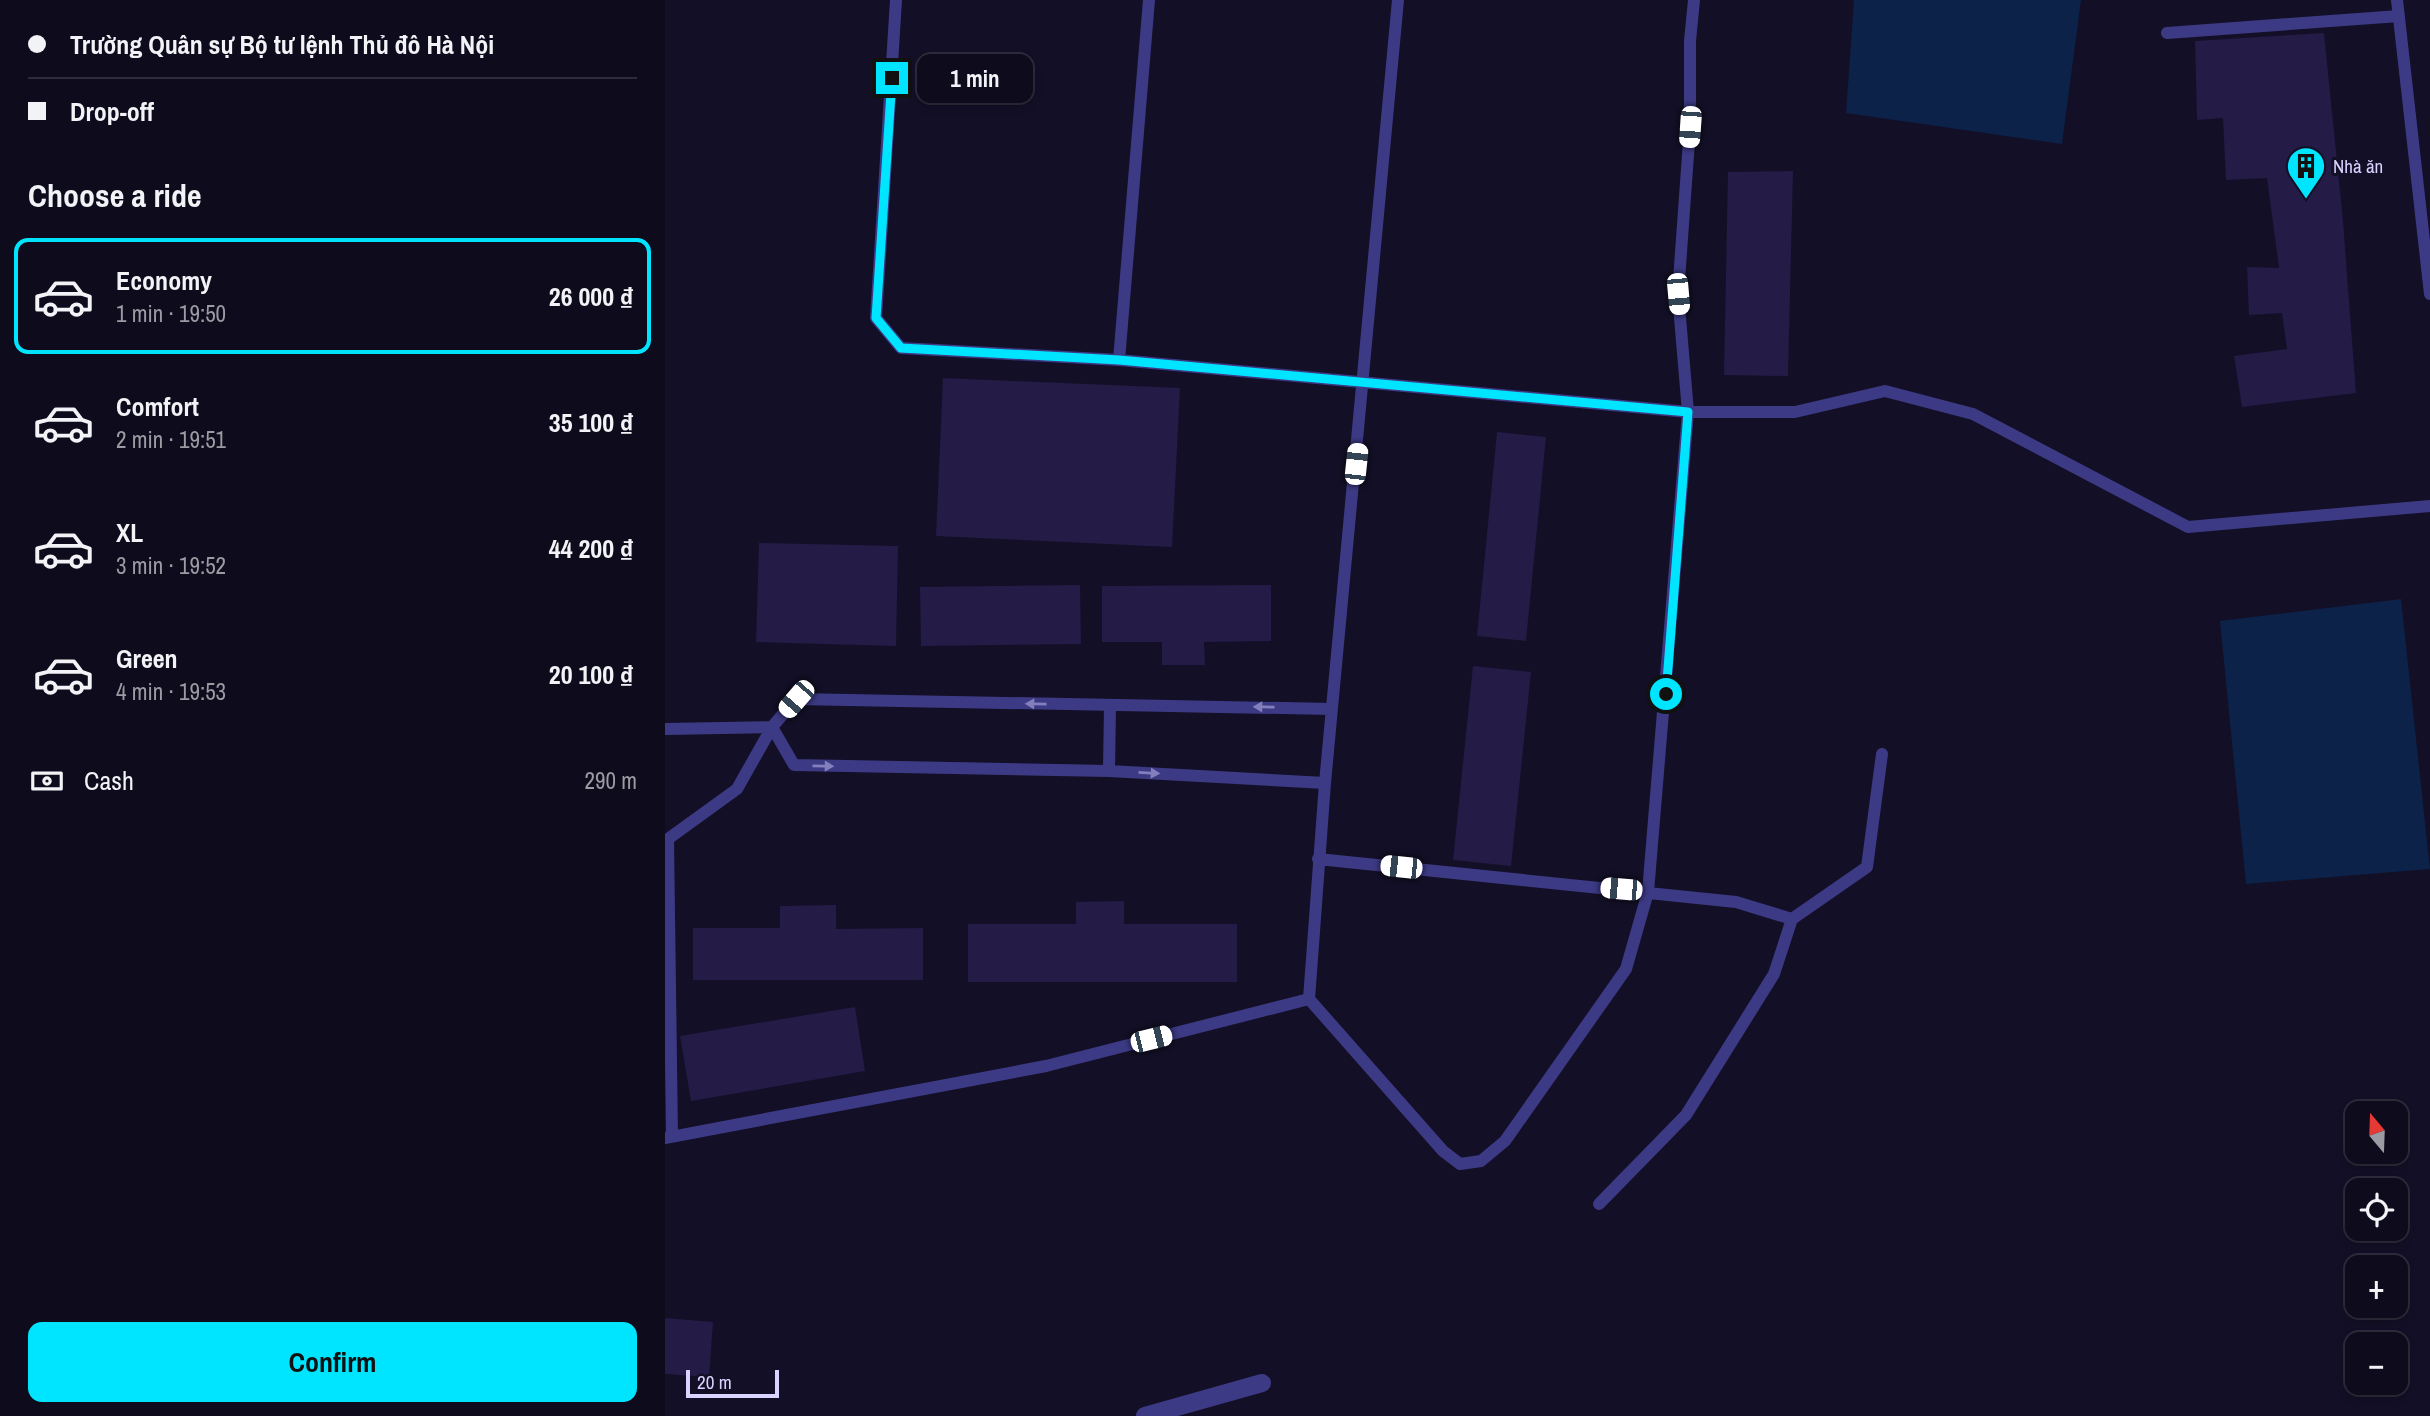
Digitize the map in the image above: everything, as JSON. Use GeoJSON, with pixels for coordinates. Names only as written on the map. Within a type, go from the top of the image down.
{"type":"FeatureCollection","features":[{"type":"Feature","properties":{"kind":"street"},"geometry":{"type":"LineString","coordinates":[[1145,1416],[1262,1383]]}},
{"type":"Feature","properties":{"kind":"lane"},"geometry":{"type":"LineString","coordinates":[[896,0],[876,318],[901,348],[1119,360],[1688,412],[1795,412],[1885,391],[1973,414],[2188,527],[2430,506]]}},
{"type":"Feature","properties":{"kind":"lane"},"geometry":{"type":"LineString","coordinates":[[1119,360],[1149,0]]}},
{"type":"Feature","properties":{"kind":"lane"},"geometry":{"type":"LineString","coordinates":[[1398,0],[1318,859],[1308,999],[1443,1151],[1460,1164],[1481,1161],[1505,1140],[1626,969],[1648,892],[1688,412],[1678,294],[1690,127],[1690,41],[1694,0]]}},
{"type":"Feature","properties":{"kind":"lane"},"geometry":{"type":"LineString","coordinates":[[2396,0],[2430,294]]}},
{"type":"Feature","properties":{"kind":"lane"},"geometry":{"type":"LineString","coordinates":[[2167,33],[2399,16]]}},
{"type":"Feature","properties":{"kind":"lane"},"geometry":{"type":"LineString","coordinates":[[1308,999],[1047,1066],[669,1137],[668,839],[737,789],[772,727],[796,699],[1332,709]]}},
{"type":"Feature","properties":{"kind":"lane"},"geometry":{"type":"LineString","coordinates":[[1109,771],[1110,705]]}},
{"type":"Feature","properties":{"kind":"lane"},"geometry":{"type":"LineString","coordinates":[[772,727],[794,765],[1109,771],[1325,783]]}},
{"type":"Feature","properties":{"kind":"lane"},"geometry":{"type":"LineString","coordinates":[[665,729],[772,727]]}},
{"type":"Feature","properties":{"kind":"lane"},"geometry":{"type":"LineString","coordinates":[[1599,1204],[1686,1115],[1774,974],[1792,919],[1867,867],[1882,754]]}},
{"type":"Feature","properties":{"kind":"lane"},"geometry":{"type":"LineString","coordinates":[[1318,859],[1736,902],[1792,919]]}},
{"type":"Feature","properties":{"kind":"water"},"geometry":{"type":"Polygon","coordinates":[[[1854,0],[2081,0],[2062,144],[1846,113],[1854,0]]]}},
{"type":"Feature","properties":{"kind":"water"},"geometry":{"type":"Polygon","coordinates":[[[2401,599],[2430,869],[2246,884],[2220,621],[2401,599]]]}},
{"type":"Feature","properties":{"kind":"building","name":"Nhà ăn"},"geometry":{"type":"Polygon","coordinates":[[[2324,33],[2343,221],[2356,393],[2242,407],[2234,356],[2287,349],[2282,313],[2249,315],[2247,267],[2279,268],[2267,178],[2226,180],[2223,118],[2197,120],[2195,41],[2324,33]]]}},
{"type":"Feature","properties":{"kind":"building"},"geometry":{"type":"Polygon","coordinates":[[[1793,171],[1788,376],[1724,375],[1728,172],[1793,171]]]}},
{"type":"Feature","properties":{"kind":"building"},"geometry":{"type":"Polygon","coordinates":[[[943,378],[1180,388],[1172,547],[936,536],[943,378]]]}},
{"type":"Feature","properties":{"kind":"building"},"geometry":{"type":"Polygon","coordinates":[[[1497,432],[1546,437],[1526,641],[1477,636],[1497,432]]]}},
{"type":"Feature","properties":{"kind":"building"},"geometry":{"type":"Polygon","coordinates":[[[759,543],[898,546],[896,646],[756,642],[759,543]]]}},
{"type":"Feature","properties":{"kind":"building"},"geometry":{"type":"Polygon","coordinates":[[[1080,585],[1081,644],[921,646],[920,587],[1080,585]]]}},
{"type":"Feature","properties":{"kind":"building"},"geometry":{"type":"Polygon","coordinates":[[[1271,585],[1271,641],[1204,642],[1205,665],[1162,665],[1162,642],[1102,642],[1102,586],[1271,585]]]}},
{"type":"Feature","properties":{"kind":"building"},"geometry":{"type":"Polygon","coordinates":[[[1473,666],[1531,672],[1511,866],[1453,860],[1473,666]]]}},
{"type":"Feature","properties":{"kind":"building"},"geometry":{"type":"Polygon","coordinates":[[[1124,901],[1124,924],[1237,924],[1237,982],[968,982],[968,924],[1076,924],[1076,902],[1124,901]]]}},
{"type":"Feature","properties":{"kind":"building"},"geometry":{"type":"Polygon","coordinates":[[[836,905],[836,929],[923,928],[923,980],[693,980],[693,928],[780,928],[780,906],[836,905]]]}},
{"type":"Feature","properties":{"kind":"building"},"geometry":{"type":"Polygon","coordinates":[[[855,1007],[865,1071],[691,1101],[680,1036],[855,1007]]]}},
{"type":"Feature","properties":{"kind":"building"},"geometry":{"type":"Polygon","coordinates":[[[665,1318],[713,1322],[709,1377],[665,1374],[665,1318]]]}},
{"type":"Feature","properties":{"kind":"place","name":"Nhà ăn"},"geometry":{"type":"Point","coordinates":[2306,200]}},
{"type":"Feature","properties":{"kind":"route"},"geometry":{"type":"LineString","coordinates":[[892,78],[876,318],[901,348],[1119,360],[1688,412],[1666,694]]}}]}
